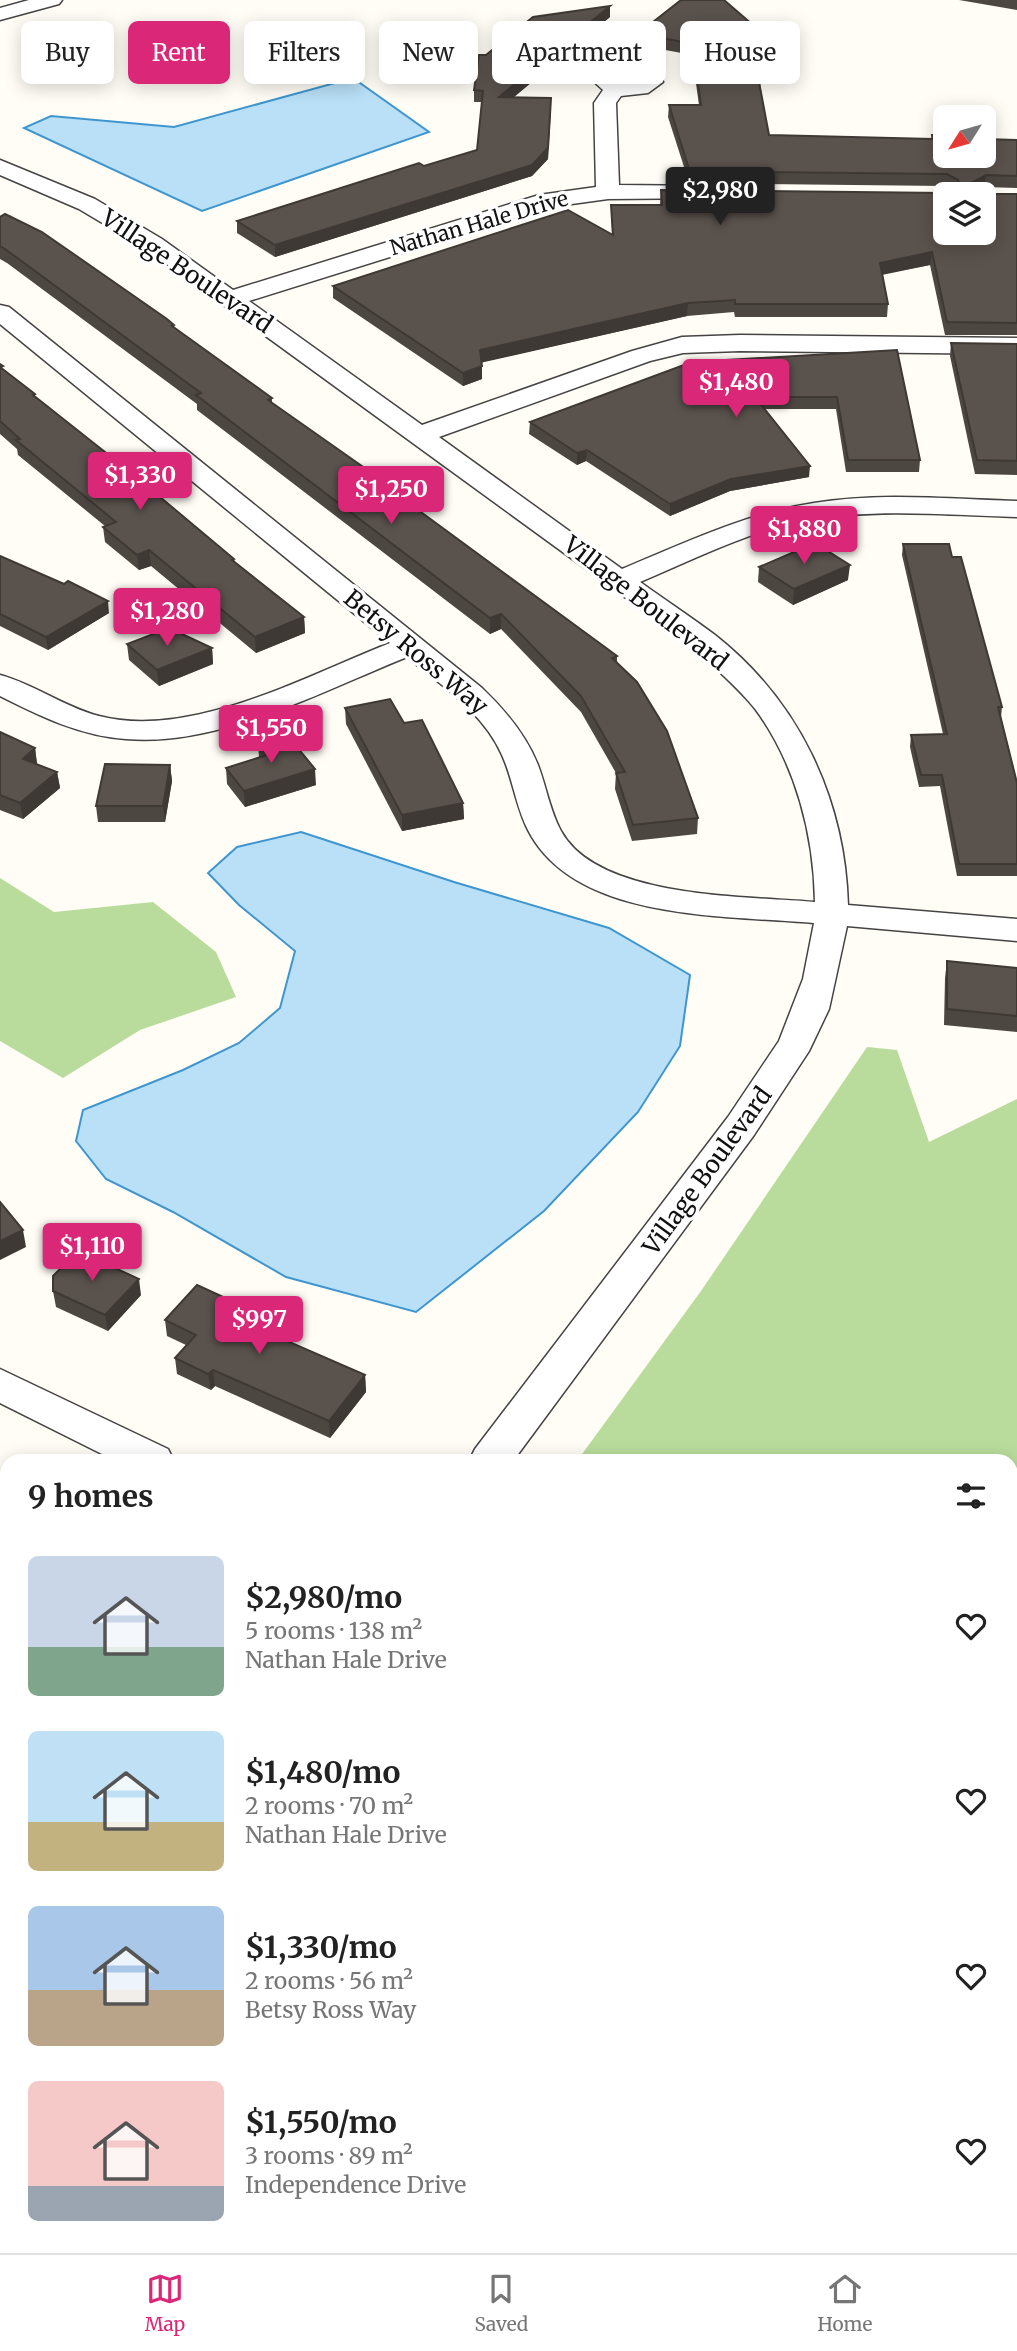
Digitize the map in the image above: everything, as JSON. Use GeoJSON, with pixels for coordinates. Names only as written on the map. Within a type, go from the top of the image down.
{"type":"FeatureCollection","features":[{"type":"Feature","properties":{"kind":"street"},"geometry":{"type":"LineString","coordinates":[[0,14],[52,0]]}},
{"type":"Feature","properties":{"kind":"street"},"geometry":{"type":"LineString","coordinates":[[607,192],[605,103],[615,88]]}},
{"type":"Feature","properties":{"kind":"street","name":"Village Boulevard"},"geometry":{"type":"LineString","coordinates":[[0,167],[119,222],[621,580],[706,643],[767,704],[799,756],[820,813],[831,876],[832,916],[824,962],[811,1009],[779,1072],[495,1454]]}},
{"type":"Feature","properties":{"kind":"street"},"geometry":{"type":"LineString","coordinates":[[0,195],[33,180]]}},
{"type":"Feature","properties":{"kind":"street","name":"Nathan Hale Drive"},"geometry":{"type":"LineString","coordinates":[[230,299],[524,206],[569,196],[607,192],[729,194]]}},
{"type":"Feature","properties":{"kind":"street","name":"Betsy Ross Way"},"geometry":{"type":"LineString","coordinates":[[0,312],[471,694],[492,716],[518,755],[544,830],[555,845],[580,866],[615,885],[653,897],[832,916],[1017,930]]}},
{"type":"Feature","properties":{"kind":"street"},"geometry":{"type":"LineString","coordinates":[[420,435],[641,356],[682,345],[740,343],[1017,346]]}},
{"type":"Feature","properties":{"kind":"street"},"geometry":{"type":"LineString","coordinates":[[621,580],[755,526],[810,511],[876,507],[1017,509]]}},
{"type":"Feature","properties":{"kind":"street"},"geometry":{"type":"LineString","coordinates":[[0,684],[98,726],[134,731],[167,731],[226,719],[410,645]]}},
{"type":"Feature","properties":{"kind":"street"},"geometry":{"type":"LineString","coordinates":[[0,1385],[92,1449],[117,1454]]}},
{"type":"Feature","properties":{"kind":"green space"},"geometry":{"type":"Polygon","coordinates":[[[0,878],[54,912],[153,902],[216,952],[236,997],[140,1030],[63,1078],[0,1041],[0,878]]]}},
{"type":"Feature","properties":{"kind":"green space"},"geometry":{"type":"Polygon","coordinates":[[[867,1047],[897,1050],[929,1142],[1017,1099],[1017,1454],[582,1454],[701,1291],[867,1047]]]}},
{"type":"Feature","properties":{"kind":"water"},"geometry":{"type":"Polygon","coordinates":[[[331,84],[361,84],[429,132],[202,211],[24,128],[51,116],[174,127],[331,84]]]}},
{"type":"Feature","properties":{"kind":"water"},"geometry":{"type":"Polygon","coordinates":[[[301,832],[454,882],[609,928],[690,975],[680,1046],[638,1112],[544,1211],[416,1312],[286,1277],[173,1212],[106,1179],[76,1141],[83,1110],[183,1070],[239,1043],[280,1008],[295,951],[239,905],[208,873],[237,847],[301,832]]]}},
{"type":"Feature","properties":{"kind":"building"},"geometry":{"type":"Polygon","coordinates":[[[681,0],[724,0],[748,21],[680,21],[680,42],[666,39],[666,21],[654,21],[681,0]]]}},
{"type":"Feature","properties":{"kind":"building"},"geometry":{"type":"Polygon","coordinates":[[[610,6],[592,21],[528,21],[533,17],[610,6]]]}},
{"type":"Feature","properties":{"kind":"building"},"geometry":{"type":"Polygon","coordinates":[[[492,50],[492,84],[515,84],[499,97],[551,98],[548,148],[532,165],[275,245],[237,221],[419,163],[424,166],[477,150],[483,91],[474,90],[475,84],[478,84],[479,55],[486,55],[492,50]]]}},
{"type":"Feature","properties":{"kind":"building"},"geometry":{"type":"Polygon","coordinates":[[[698,84],[759,84],[769,135],[933,139],[933,168],[996,168],[996,139],[1017,140],[1017,176],[986,175],[973,182],[959,182],[947,174],[683,171],[689,169],[669,105],[701,105],[698,84]]]}},
{"type":"Feature","properties":{"kind":"building"},"geometry":{"type":"Polygon","coordinates":[[[661,190],[933,193],[933,245],[996,245],[996,194],[1017,194],[1017,323],[947,322],[932,252],[880,263],[888,304],[735,304],[735,300],[688,303],[480,350],[482,366],[463,373],[333,286],[568,210],[613,235],[611,205],[662,205],[661,190]]]}},
{"type":"Feature","properties":{"kind":"building"},"geometry":{"type":"Polygon","coordinates":[[[5,214],[42,232],[167,319],[174,325],[172,326],[272,398],[268,400],[383,481],[380,482],[617,656],[612,658],[637,682],[667,731],[698,818],[633,825],[616,773],[625,772],[581,696],[501,614],[490,618],[196,395],[201,393],[0,246],[0,217],[5,214]]]}},
{"type":"Feature","properties":{"kind":"building"},"geometry":{"type":"Polygon","coordinates":[[[951,343],[1017,344],[1017,461],[977,460],[951,343]]]}},
{"type":"Feature","properties":{"kind":"building"},"geometry":{"type":"Polygon","coordinates":[[[897,350],[920,460],[848,460],[837,397],[755,397],[810,466],[731,479],[670,504],[587,450],[577,453],[530,422],[692,362],[897,350]]]}},
{"type":"Feature","properties":{"kind":"building"},"geometry":{"type":"Polygon","coordinates":[[[0,367],[304,617],[255,637],[149,550],[137,555],[103,527],[116,522],[16,440],[20,439],[0,421],[0,367]]]}},
{"type":"Feature","properties":{"kind":"building"},"geometry":{"type":"Polygon","coordinates":[[[815,543],[850,565],[794,589],[759,567],[815,543]]]}},
{"type":"Feature","properties":{"kind":"building"},"geometry":{"type":"Polygon","coordinates":[[[903,544],[949,544],[952,557],[961,557],[1002,707],[998,707],[1017,783],[1017,864],[959,864],[942,775],[921,775],[911,735],[947,734],[903,544]]]}},
{"type":"Feature","properties":{"kind":"building"},"geometry":{"type":"Polygon","coordinates":[[[0,556],[64,584],[68,581],[108,601],[46,637],[0,614],[0,556]]]}},
{"type":"Feature","properties":{"kind":"building"},"geometry":{"type":"Polygon","coordinates":[[[169,628],[212,648],[157,670],[127,644],[169,628]]]}},
{"type":"Feature","properties":{"kind":"building"},"geometry":{"type":"Polygon","coordinates":[[[390,699],[404,723],[422,720],[463,803],[402,815],[345,708],[390,699]]]}},
{"type":"Feature","properties":{"kind":"building"},"geometry":{"type":"Polygon","coordinates":[[[0,732],[35,748],[23,759],[57,772],[20,803],[0,795],[0,732]]]}},
{"type":"Feature","properties":{"kind":"building"},"geometry":{"type":"Polygon","coordinates":[[[287,735],[315,769],[244,791],[226,768],[267,755],[258,744],[287,735]]]}},
{"type":"Feature","properties":{"kind":"building"},"geometry":{"type":"Polygon","coordinates":[[[105,764],[170,765],[163,806],[96,806],[105,764]]]}},
{"type":"Feature","properties":{"kind":"building"},"geometry":{"type":"Polygon","coordinates":[[[947,961],[1017,968],[1017,1016],[947,1009],[947,961]]]}},
{"type":"Feature","properties":{"kind":"building"},"geometry":{"type":"Polygon","coordinates":[[[0,1202],[23,1230],[0,1241],[0,1202]]]}},
{"type":"Feature","properties":{"kind":"building"},"geometry":{"type":"Polygon","coordinates":[[[78,1251],[139,1279],[105,1315],[53,1291],[53,1276],[78,1251]]]}},
{"type":"Feature","properties":{"kind":"building"},"geometry":{"type":"Polygon","coordinates":[[[197,1285],[256,1312],[246,1323],[365,1375],[329,1421],[213,1370],[208,1374],[175,1358],[196,1335],[165,1320],[197,1285]]]}}]}
